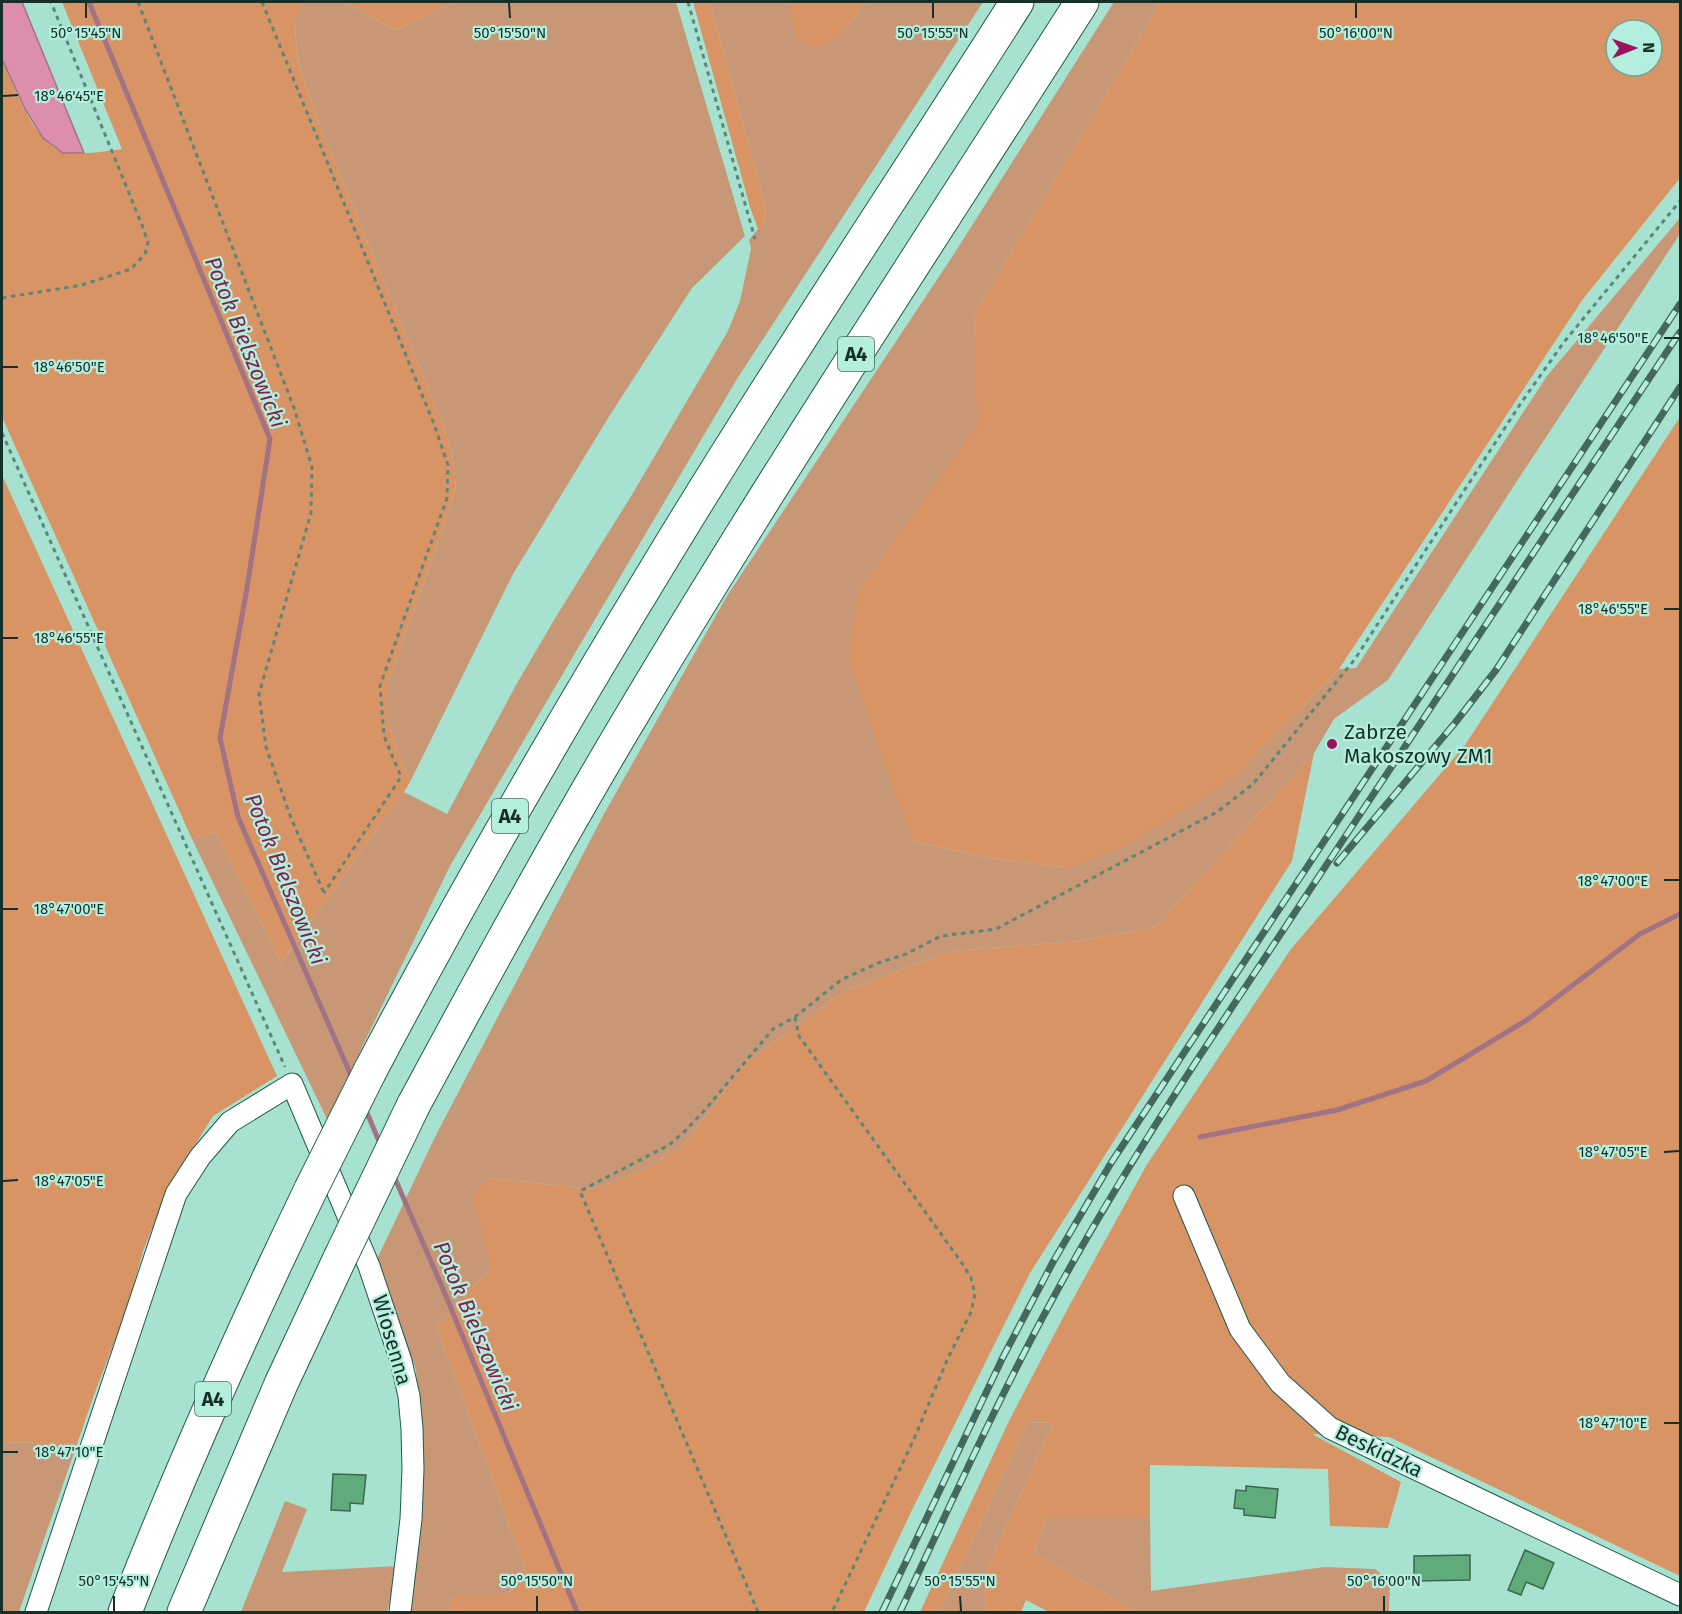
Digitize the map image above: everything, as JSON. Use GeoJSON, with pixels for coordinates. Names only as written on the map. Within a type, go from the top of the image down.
{"type":"FeatureCollection","features":[{"type":"Feature","properties":{"kind":"highway","name":"A4"},"geometry":{"type":"LineString","coordinates":[[125,1612],[216,1393],[270,1273],[370,1071],[472,882],[652,576],[811,322],[1017,2]]}},
{"type":"Feature","properties":{"kind":"highway","name":"A4"},"geometry":{"type":"LineString","coordinates":[[184,1612],[281,1384],[413,1106],[554,847],[635,710],[796,449],[1082,2]]}},
{"type":"Feature","properties":{"kind":"street"},"geometry":{"type":"LineString","coordinates":[[36,1612],[176,1194],[200,1157],[230,1122],[292,1084]]}},
{"type":"Feature","properties":{"kind":"street","name":"Wiosenna"},"geometry":{"type":"LineString","coordinates":[[292,1084],[369,1266],[401,1361],[412,1429],[413,1469],[400,1612]]}},
{"type":"Feature","properties":{"kind":"street","name":"Beskidzka"},"geometry":{"type":"LineString","coordinates":[[1184,1196],[1240,1329],[1280,1383],[1330,1428],[1680,1595]]}},
{"type":"Feature","properties":{"kind":"path"},"geometry":{"type":"LineString","coordinates":[[2,298],[82,285],[131,269],[145,254],[148,243],[51,2]]}},
{"type":"Feature","properties":{"kind":"path"},"geometry":{"type":"LineString","coordinates":[[138,2],[294,408],[312,467],[311,513],[259,694],[266,747],[291,818],[324,893],[401,777],[384,736],[380,686],[447,498],[448,465],[434,424],[262,2]]}},
{"type":"Feature","properties":{"kind":"path"},"geometry":{"type":"LineString","coordinates":[[688,2],[755,239]]}},
{"type":"Feature","properties":{"kind":"path"},"geometry":{"type":"LineString","coordinates":[[758,1612],[580,1191],[669,1145],[686,1131],[704,1111],[773,1029],[795,1017],[841,980],[878,963],[906,954],[941,936],[996,928],[1217,812],[1253,784],[1355,658],[1521,403],[1564,342],[1680,201]]}},
{"type":"Feature","properties":{"kind":"path"},"geometry":{"type":"LineString","coordinates":[[2,433],[292,1084]]}},
{"type":"Feature","properties":{"kind":"path"},"geometry":{"type":"LineString","coordinates":[[795,1017],[799,1036],[964,1266],[971,1278],[975,1294],[971,1312],[948,1358],[914,1439],[832,1612]]}},
{"type":"Feature","properties":{"kind":"shaded area"},"geometry":{"type":"Polygon","coordinates":[[[2,2],[22,2],[84,153],[63,153],[43,138],[25,109],[2,59],[2,2]]]}},
{"type":"Feature","properties":{"kind":"shaded area"},"geometry":{"type":"Polygon","coordinates":[[[62,2],[305,2],[294,20],[299,66],[324,136],[441,419],[452,452],[456,486],[388,683],[388,720],[410,782],[281,963],[215,832],[192,839],[2,417],[2,59],[25,111],[41,136],[51,145],[62,152],[74,154],[122,149],[62,2]]]}},
{"type":"Feature","properties":{"kind":"shaded area"},"geometry":{"type":"Polygon","coordinates":[[[305,2],[342,2],[396,30],[457,2],[676,2],[745,236],[692,288],[610,415],[513,574],[410,782],[388,720],[388,683],[456,486],[452,452],[441,419],[324,136],[299,66],[294,19],[305,2]]]}},
{"type":"Feature","properties":{"kind":"shaded area"},"geometry":{"type":"Polygon","coordinates":[[[342,2],[457,2],[396,30],[342,2]]]}},
{"type":"Feature","properties":{"kind":"shaded area"},"geometry":{"type":"Polygon","coordinates":[[[693,2],[710,2],[766,208],[764,229],[758,229],[750,207],[693,2]]]}},
{"type":"Feature","properties":{"kind":"shaded area"},"geometry":{"type":"Polygon","coordinates":[[[710,2],[788,2],[797,39],[839,38],[863,5],[876,2],[983,2],[737,379],[450,866],[327,1119],[192,839],[215,832],[281,963],[404,792],[447,814],[516,685],[728,331],[740,301],[751,249],[749,240],[758,229],[764,228],[766,208],[710,2]]]}},
{"type":"Feature","properties":{"kind":"shaded area"},"geometry":{"type":"Polygon","coordinates":[[[788,2],[876,2],[863,5],[839,38],[822,47],[808,45],[796,39],[788,2]]]}},
{"type":"Feature","properties":{"kind":"shaded area"},"geometry":{"type":"Polygon","coordinates":[[[1114,2],[1161,2],[974,314],[978,425],[858,591],[912,841],[987,858],[1068,868],[1234,778],[1339,669],[1356,668],[1547,376],[1680,218],[1680,234],[1388,680],[1334,719],[1314,753],[1155,927],[1079,941],[951,951],[849,989],[748,1060],[681,1148],[636,1173],[593,1189],[488,1178],[491,1268],[436,1326],[526,1571],[506,1596],[451,1596],[449,1612],[408,1612],[424,1479],[416,1370],[377,1259],[436,1135],[604,814],[727,596],[952,257],[1114,2]]]}},
{"type":"Feature","properties":{"kind":"shaded area"},"geometry":{"type":"Polygon","coordinates":[[[1161,2],[1680,2],[1680,178],[1583,299],[1339,669],[1234,778],[1128,845],[1068,868],[987,858],[912,841],[848,659],[858,591],[977,425],[974,314],[1161,2]]]}},
{"type":"Feature","properties":{"kind":"shaded area"},"geometry":{"type":"Polygon","coordinates":[[[1680,417],[1680,1576],[1389,1437],[1312,1434],[1401,1482],[1388,1528],[1330,1526],[1328,1469],[1150,1465],[1150,1517],[1047,1517],[1034,1553],[1138,1612],[1049,1612],[1026,1600],[1021,1612],[985,1612],[986,1571],[1053,1423],[1028,1422],[939,1612],[920,1612],[1009,1421],[1146,1166],[1291,949],[1465,745],[1680,417]]]}},
{"type":"Feature","properties":{"kind":"shaded area"},"geometry":{"type":"Polygon","coordinates":[[[2,475],[277,1076],[213,1116],[169,1187],[143,1251],[127,1309],[77,1444],[2,1442],[2,475]]]}},
{"type":"Feature","properties":{"kind":"shaded area"},"geometry":{"type":"Polygon","coordinates":[[[1314,753],[1292,861],[1030,1273],[864,1612],[449,1612],[451,1596],[506,1596],[526,1571],[436,1326],[491,1268],[472,1195],[488,1178],[593,1189],[636,1173],[681,1148],[748,1060],[849,989],[951,951],[1079,941],[1155,927],[1314,753]]]}},
{"type":"Feature","properties":{"kind":"shaded area"},"geometry":{"type":"Polygon","coordinates":[[[1028,1422],[1053,1423],[986,1571],[985,1612],[939,1612],[1028,1422]]]}},
{"type":"Feature","properties":{"kind":"shaded area"},"geometry":{"type":"Polygon","coordinates":[[[2,1442],[77,1444],[19,1612],[2,1612],[2,1442]]]}},
{"type":"Feature","properties":{"kind":"shaded area"},"geometry":{"type":"Polygon","coordinates":[[[285,1501],[307,1509],[282,1572],[399,1566],[387,1612],[241,1612],[285,1501]]]}},
{"type":"Feature","properties":{"kind":"shaded area"},"geometry":{"type":"Polygon","coordinates":[[[1047,1517],[1150,1517],[1151,1591],[1324,1567],[1375,1569],[1390,1582],[1389,1612],[1138,1612],[1034,1553],[1047,1517]]]}},
{"type":"Feature","properties":{"kind":"building"},"geometry":{"type":"Polygon","coordinates":[[[333,1474],[366,1475],[363,1504],[350,1503],[350,1511],[331,1510],[333,1474]]]}},
{"type":"Feature","properties":{"kind":"building"},"geometry":{"type":"Polygon","coordinates":[[[1246,1486],[1278,1489],[1275,1518],[1244,1515],[1244,1509],[1234,1508],[1236,1490],[1246,1491],[1246,1486]]]}},
{"type":"Feature","properties":{"kind":"building"},"geometry":{"type":"Polygon","coordinates":[[[1525,1550],[1554,1563],[1543,1589],[1526,1582],[1521,1595],[1508,1590],[1525,1550]]]}},
{"type":"Feature","properties":{"kind":"building"},"geometry":{"type":"Polygon","coordinates":[[[1470,1555],[1470,1580],[1414,1581],[1414,1556],[1470,1555]]]}},
{"type":"Feature","properties":{"kind":"waterway","name":"Potok Bielszowicki"},"geometry":{"type":"LineString","coordinates":[[89,2],[270,439],[247,588],[220,738],[238,817],[353,1080]]}},
{"type":"Feature","properties":{"kind":"waterway"},"geometry":{"type":"LineString","coordinates":[[1200,1137],[1337,1110],[1426,1081],[1527,1020],[1640,934],[1680,914]]}},
{"type":"Feature","properties":{"kind":"waterway","name":"Potok Bielszowicki"},"geometry":{"type":"LineString","coordinates":[[365,1108],[381,1146]]}},
{"type":"Feature","properties":{"kind":"waterway","name":"Potok Bielszowicki"},"geometry":{"type":"LineString","coordinates":[[393,1174],[577,1612]]}},
{"type":"Feature","properties":{"kind":"railway"},"geometry":{"type":"LineString","coordinates":[[882,1612],[1003,1357],[1053,1262],[1111,1163],[1680,304]]}},
{"type":"Feature","properties":{"kind":"railway"},"geometry":{"type":"LineString","coordinates":[[900,1612],[1011,1378],[1068,1271],[1122,1178],[1199,1057],[1680,332]]}},
{"type":"Feature","properties":{"kind":"railway"},"geometry":{"type":"LineString","coordinates":[[1337,863],[1455,723],[1496,670],[1680,387]]}},
{"type":"Feature","properties":{"kind":"place","name":"Zabrze Makoszowy ZM1"},"geometry":{"type":"Point","coordinates":[1332,744]}}]}
